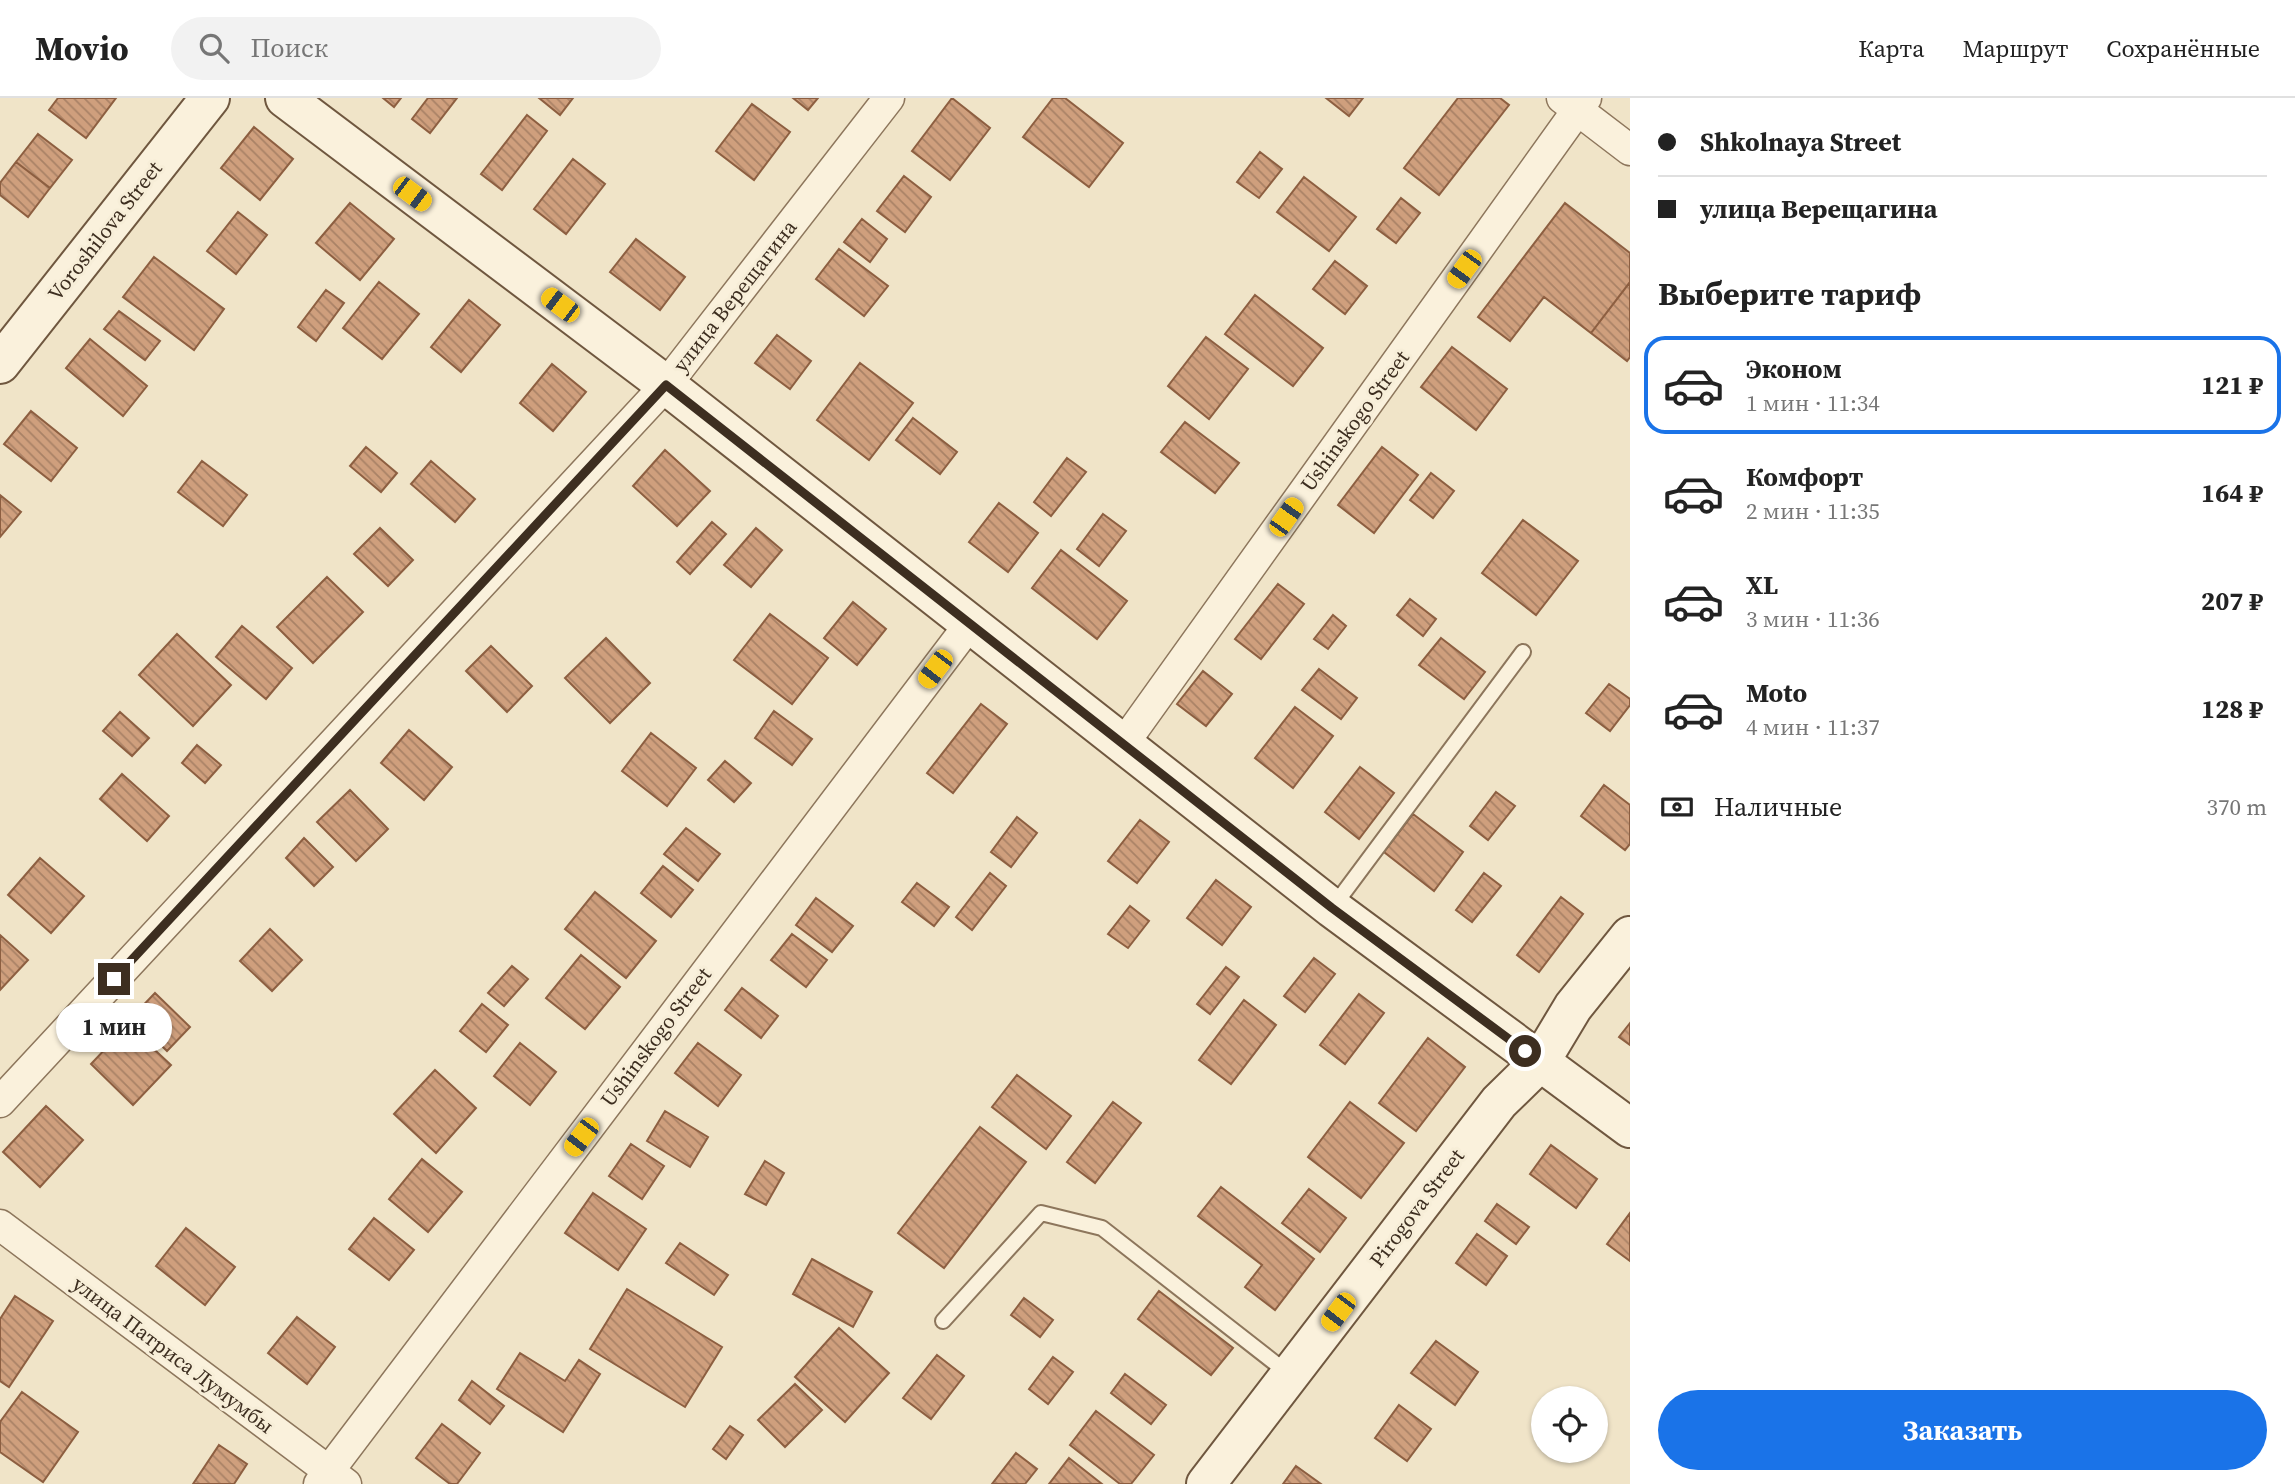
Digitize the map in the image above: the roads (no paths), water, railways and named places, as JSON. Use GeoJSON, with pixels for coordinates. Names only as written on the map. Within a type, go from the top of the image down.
{"type":"FeatureCollection","features":[{"type":"Feature","properties":{"kind":"street","name":"Voroshilova Street"},"geometry":{"type":"LineString","coordinates":[[0,364],[210,98]]}},
{"type":"Feature","properties":{"kind":"street"},"geometry":{"type":"LineString","coordinates":[[285,98],[666,385],[1332,908],[1630,1128]]}},
{"type":"Feature","properties":{"kind":"street","name":"улица Верещагина"},"geometry":{"type":"LineString","coordinates":[[0,1102],[666,385],[889,98]]}},
{"type":"Feature","properties":{"kind":"street"},"geometry":{"type":"LineString","coordinates":[[1575,102],[1630,150]]}},
{"type":"Feature","properties":{"kind":"street","name":"Ushinskogo Street"},"geometry":{"type":"LineString","coordinates":[[1124,743],[1575,102]]}},
{"type":"Feature","properties":{"kind":"street","name":"Ushinskogo Street"},"geometry":{"type":"LineString","coordinates":[[331,1479],[969,625]]}},
{"type":"Feature","properties":{"kind":"street","name":"Pirogova Street"},"geometry":{"type":"LineString","coordinates":[[1206,1484],[1499,1102],[1540,1062],[1573,1007],[1630,936]]}},
{"type":"Feature","properties":{"kind":"street","name":"улица Патриса Лумумбы"},"geometry":{"type":"LineString","coordinates":[[0,1225],[331,1479]]}},
{"type":"Feature","properties":{"kind":"lane"},"geometry":{"type":"LineString","coordinates":[[1332,908],[1523,652]]}},
{"type":"Feature","properties":{"kind":"lane"},"geometry":{"type":"LineString","coordinates":[[943,1321],[1041,1213],[1102,1228],[1290,1375]]}}]}
